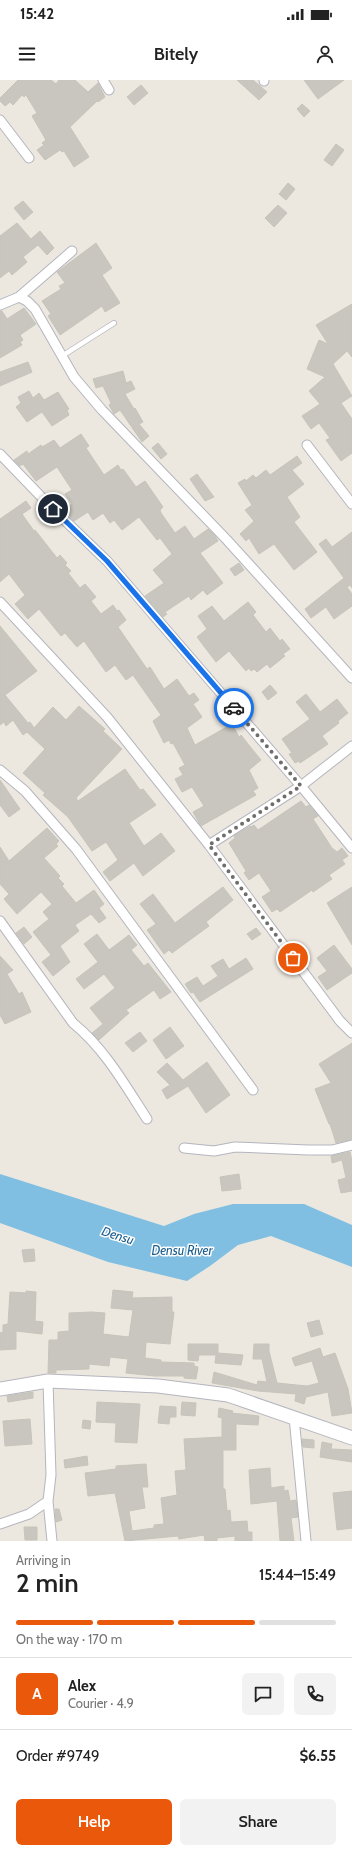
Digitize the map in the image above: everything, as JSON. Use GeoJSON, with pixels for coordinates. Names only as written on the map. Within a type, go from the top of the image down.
{"type":"FeatureCollection","features":[{"type":"Feature","properties":{"kind":"street"},"geometry":{"type":"LineString","coordinates":[[103,80],[109,90]]}},
{"type":"Feature","properties":{"kind":"street"},"geometry":{"type":"LineString","coordinates":[[0,120],[29,158]]}},
{"type":"Feature","properties":{"kind":"street"},"geometry":{"type":"LineString","coordinates":[[0,305],[19,297],[72,251]]}},
{"type":"Feature","properties":{"kind":"street"},"geometry":{"type":"LineString","coordinates":[[19,297],[27,301],[34,309],[74,377],[102,410],[227,540],[352,678]]}},
{"type":"Feature","properties":{"kind":"street"},"geometry":{"type":"LineString","coordinates":[[308,445],[352,504]]}},
{"type":"Feature","properties":{"kind":"street"},"geometry":{"type":"LineString","coordinates":[[0,454],[53,509],[107,561],[301,786],[352,848]]}},
{"type":"Feature","properties":{"kind":"street"},"geometry":{"type":"LineString","coordinates":[[0,602],[107,716],[209,845],[340,1021],[352,1033]]}},
{"type":"Feature","properties":{"kind":"street"},"geometry":{"type":"LineString","coordinates":[[209,845],[301,786],[352,746]]}},
{"type":"Feature","properties":{"kind":"street"},"geometry":{"type":"LineString","coordinates":[[0,770],[25,791],[76,849],[253,1090]]}},
{"type":"Feature","properties":{"kind":"street"},"geometry":{"type":"LineString","coordinates":[[0,921],[73,1023],[85,1032],[109,1060],[147,1119]]}},
{"type":"Feature","properties":{"kind":"street"},"geometry":{"type":"LineString","coordinates":[[184,1148],[214,1151],[235,1147],[332,1150],[352,1145]]}},
{"type":"Feature","properties":{"kind":"street"},"geometry":{"type":"LineString","coordinates":[[48,1381],[51,1475],[48,1501],[52,1541]]}},
{"type":"Feature","properties":{"kind":"street"},"geometry":{"type":"LineString","coordinates":[[0,1389],[48,1381],[158,1386],[228,1395],[352,1438]]}},
{"type":"Feature","properties":{"kind":"street"},"geometry":{"type":"LineString","coordinates":[[294,1417],[306,1541]]}},
{"type":"Feature","properties":{"kind":"street"},"geometry":{"type":"LineString","coordinates":[[0,1524],[29,1514],[48,1501]]}},
{"type":"Feature","properties":{"kind":"lane"},"geometry":{"type":"LineString","coordinates":[[62,356],[114,323]]}},
{"type":"Feature","properties":{"kind":"water","name":"Densu River"},"geometry":{"type":"Polygon","coordinates":[[[0,1174],[164,1226],[194,1214],[233,1204],[304,1204],[352,1225],[352,1267],[271,1236],[238,1245],[187,1281],[108,1262],[0,1223],[0,1174]]]}},
{"type":"Feature","properties":{"kind":"building"},"geometry":{"type":"Polygon","coordinates":[[[18,80],[51,80],[56,84],[59,80],[75,80],[88,92],[98,83],[105,97],[98,102],[97,101],[70,127],[89,157],[74,167],[64,151],[62,152],[60,150],[45,160],[37,150],[44,145],[42,143],[46,140],[32,116],[37,113],[26,95],[24,97],[22,95],[13,105],[10,102],[5,106],[0,101],[0,98],[18,80]]]}},
{"type":"Feature","properties":{"kind":"building"},"geometry":{"type":"Polygon","coordinates":[[[237,80],[253,80],[267,92],[259,100],[237,80]]]}},
{"type":"Feature","properties":{"kind":"building"},"geometry":{"type":"Polygon","coordinates":[[[304,80],[344,80],[318,99],[304,80]]]}},
{"type":"Feature","properties":{"kind":"building"},"geometry":{"type":"Polygon","coordinates":[[[141,85],[148,93],[134,105],[127,97],[141,85]]]}},
{"type":"Feature","properties":{"kind":"building"},"geometry":{"type":"Polygon","coordinates":[[[302,104],[310,111],[304,117],[297,109],[302,104]]]}},
{"type":"Feature","properties":{"kind":"building"},"geometry":{"type":"Polygon","coordinates":[[[336,144],[344,150],[332,166],[324,160],[336,144]]]}},
{"type":"Feature","properties":{"kind":"building"},"geometry":{"type":"Polygon","coordinates":[[[288,183],[295,189],[286,200],[279,194],[288,183]]]}},
{"type":"Feature","properties":{"kind":"building"},"geometry":{"type":"Polygon","coordinates":[[[23,201],[33,212],[24,220],[14,208],[23,201]]]}},
{"type":"Feature","properties":{"kind":"building"},"geometry":{"type":"Polygon","coordinates":[[[278,205],[287,213],[274,227],[265,218],[278,205]]]}},
{"type":"Feature","properties":{"kind":"building"},"geometry":{"type":"Polygon","coordinates":[[[17,223],[31,239],[40,231],[54,248],[47,255],[38,245],[23,257],[27,262],[12,275],[9,271],[0,278],[0,236],[17,223]]]}},
{"type":"Feature","properties":{"kind":"building"},"geometry":{"type":"Polygon","coordinates":[[[96,243],[112,268],[102,275],[120,303],[105,312],[102,306],[60,335],[48,316],[51,314],[42,301],[61,289],[59,286],[65,283],[57,272],[96,243]]]}},
{"type":"Feature","properties":{"kind":"building"},"geometry":{"type":"Polygon","coordinates":[[[352,304],[352,357],[347,351],[333,364],[352,396],[341,403],[352,419],[352,453],[341,461],[326,440],[330,438],[319,423],[311,429],[302,416],[320,404],[309,391],[325,377],[307,369],[319,340],[328,344],[316,325],[352,304]]]}},
{"type":"Feature","properties":{"kind":"building"},"geometry":{"type":"Polygon","coordinates":[[[24,308],[36,324],[20,335],[23,340],[20,342],[22,345],[0,358],[0,311],[2,311],[7,319],[24,308]]]}},
{"type":"Feature","properties":{"kind":"building"},"geometry":{"type":"Polygon","coordinates":[[[28,362],[32,372],[0,386],[0,372],[28,362]]]}},
{"type":"Feature","properties":{"kind":"building"},"geometry":{"type":"Polygon","coordinates":[[[123,371],[126,383],[131,381],[135,389],[125,394],[143,422],[139,424],[149,436],[142,442],[120,410],[114,414],[109,405],[111,403],[103,386],[96,388],[93,379],[123,371]]]}},
{"type":"Feature","properties":{"kind":"building"},"geometry":{"type":"Polygon","coordinates":[[[29,391],[33,398],[39,393],[44,400],[58,392],[69,409],[67,410],[69,415],[52,426],[42,412],[27,422],[16,407],[21,403],[18,397],[29,391]]]}},
{"type":"Feature","properties":{"kind":"building"},"geometry":{"type":"Polygon","coordinates":[[[81,434],[89,446],[86,448],[104,475],[118,465],[121,470],[123,469],[136,487],[145,481],[163,507],[160,510],[161,513],[175,533],[185,526],[194,539],[208,529],[215,536],[218,541],[200,553],[223,583],[207,595],[203,590],[191,600],[189,596],[165,612],[167,614],[163,617],[145,596],[164,583],[153,570],[172,554],[160,538],[157,540],[139,517],[122,530],[114,520],[110,523],[103,513],[93,520],[88,512],[74,521],[64,509],[72,504],[65,494],[72,490],[57,467],[36,481],[23,464],[20,466],[14,460],[27,451],[28,454],[41,445],[42,447],[54,440],[60,448],[81,434]]]}},
{"type":"Feature","properties":{"kind":"building"},"geometry":{"type":"Polygon","coordinates":[[[158,443],[167,454],[161,459],[152,448],[158,443]]]}},
{"type":"Feature","properties":{"kind":"building"},"geometry":{"type":"Polygon","coordinates":[[[297,456],[302,463],[292,470],[304,484],[287,497],[300,517],[294,522],[317,552],[294,570],[274,544],[259,554],[249,538],[246,541],[240,534],[254,521],[245,510],[252,505],[238,483],[245,479],[246,481],[253,475],[256,478],[266,470],[270,475],[297,456]]]}},
{"type":"Feature","properties":{"kind":"building"},"geometry":{"type":"Polygon","coordinates":[[[197,474],[214,497],[205,501],[190,479],[197,474]]]}},
{"type":"Feature","properties":{"kind":"building"},"geometry":{"type":"Polygon","coordinates":[[[26,501],[31,508],[22,514],[34,531],[35,530],[57,558],[60,555],[67,563],[65,565],[71,571],[68,573],[80,588],[85,584],[96,597],[91,601],[101,614],[113,605],[117,611],[119,610],[126,620],[118,627],[147,669],[150,667],[164,689],[177,679],[189,696],[194,693],[199,700],[193,704],[202,717],[187,728],[195,745],[232,724],[239,737],[241,735],[261,760],[249,770],[258,788],[253,791],[256,795],[201,826],[193,812],[204,806],[192,787],[182,792],[175,779],[183,775],[179,768],[185,765],[173,743],[171,744],[169,740],[164,743],[153,721],[161,715],[133,675],[126,680],[115,665],[106,672],[84,641],[77,647],[65,633],[61,636],[39,609],[28,619],[15,604],[25,595],[9,574],[0,582],[0,519],[26,501]]]}},
{"type":"Feature","properties":{"kind":"building"},"geometry":{"type":"Polygon","coordinates":[[[352,532],[352,588],[350,585],[347,587],[352,594],[352,606],[334,619],[326,607],[311,618],[305,609],[344,578],[319,544],[326,539],[332,547],[352,532]]]}},
{"type":"Feature","properties":{"kind":"building"},"geometry":{"type":"Polygon","coordinates":[[[239,563],[244,570],[235,576],[230,569],[239,563]]]}},
{"type":"Feature","properties":{"kind":"building"},"geometry":{"type":"Polygon","coordinates":[[[248,602],[256,612],[253,615],[266,632],[270,628],[280,641],[282,639],[290,649],[283,654],[285,656],[270,668],[267,664],[257,672],[254,669],[251,671],[249,668],[246,671],[229,651],[216,662],[197,637],[207,629],[198,616],[212,606],[224,621],[248,602]]]}},
{"type":"Feature","properties":{"kind":"building"},"geometry":{"type":"Polygon","coordinates":[[[0,626],[37,671],[5,695],[28,723],[30,722],[34,728],[53,707],[66,720],[79,706],[105,729],[103,731],[122,749],[76,798],[78,801],[125,769],[140,790],[143,789],[156,805],[129,823],[144,846],[161,833],[175,851],[143,876],[134,863],[110,881],[103,872],[118,860],[106,842],[92,851],[68,817],[43,795],[45,793],[23,773],[45,749],[27,732],[23,735],[13,720],[6,726],[4,722],[0,725],[0,626]]]}},
{"type":"Feature","properties":{"kind":"building"},"geometry":{"type":"Polygon","coordinates":[[[270,685],[277,693],[268,700],[262,692],[270,685]]]}},
{"type":"Feature","properties":{"kind":"building"},"geometry":{"type":"Polygon","coordinates":[[[306,694],[320,712],[337,699],[348,713],[338,721],[339,723],[322,736],[328,744],[300,763],[299,761],[295,763],[289,754],[292,753],[282,739],[310,719],[296,702],[306,694]]]}},
{"type":"Feature","properties":{"kind":"building"},"geometry":{"type":"Polygon","coordinates":[[[0,780],[20,809],[9,817],[0,805],[0,780]]]}},
{"type":"Feature","properties":{"kind":"building"},"geometry":{"type":"Polygon","coordinates":[[[301,801],[306,807],[309,805],[318,816],[313,819],[332,848],[337,852],[342,848],[348,856],[342,860],[345,864],[329,875],[332,879],[313,892],[312,890],[280,912],[277,909],[272,912],[262,897],[271,891],[259,873],[249,880],[244,873],[246,871],[229,843],[235,838],[234,836],[250,826],[251,827],[254,825],[258,830],[301,801]]]}},
{"type":"Feature","properties":{"kind":"building"},"geometry":{"type":"Polygon","coordinates":[[[47,828],[59,841],[56,844],[58,846],[44,858],[60,876],[58,878],[64,884],[62,886],[76,903],[94,890],[104,904],[99,908],[106,918],[99,923],[91,914],[75,925],[79,931],[60,946],[70,962],[53,976],[42,962],[51,955],[33,932],[49,919],[43,912],[52,904],[41,892],[17,914],[4,899],[9,894],[0,884],[0,847],[9,861],[47,828]]]}},
{"type":"Feature","properties":{"kind":"building"},"geometry":{"type":"Polygon","coordinates":[[[223,887],[233,900],[206,922],[209,926],[172,953],[169,950],[164,954],[147,930],[156,924],[140,904],[153,894],[175,923],[223,887]]]}},
{"type":"Feature","properties":{"kind":"building"},"geometry":{"type":"Polygon","coordinates":[[[352,887],[352,945],[327,903],[352,887]]]}},
{"type":"Feature","properties":{"kind":"building"},"geometry":{"type":"Polygon","coordinates":[[[24,927],[32,937],[24,944],[16,933],[24,927]]]}},
{"type":"Feature","properties":{"kind":"building"},"geometry":{"type":"Polygon","coordinates":[[[256,928],[261,934],[252,940],[247,934],[256,928]]]}},
{"type":"Feature","properties":{"kind":"building"},"geometry":{"type":"Polygon","coordinates":[[[97,934],[109,950],[129,935],[137,945],[131,950],[144,966],[148,963],[171,992],[160,999],[154,990],[126,1010],[129,1013],[99,1040],[92,1033],[103,1024],[90,1008],[115,988],[104,974],[84,989],[76,979],[98,962],[84,944],[97,934]]]}},
{"type":"Feature","properties":{"kind":"building"},"geometry":{"type":"Polygon","coordinates":[[[334,945],[352,969],[352,973],[327,990],[318,977],[327,971],[317,958],[334,945]]]}},
{"type":"Feature","properties":{"kind":"building"},"geometry":{"type":"Polygon","coordinates":[[[0,956],[13,970],[7,974],[19,994],[22,992],[31,1012],[5,1024],[0,1015],[0,956]]]}},
{"type":"Feature","properties":{"kind":"building"},"geometry":{"type":"Polygon","coordinates":[[[246,958],[253,969],[200,1002],[185,984],[197,977],[203,986],[218,976],[211,966],[223,959],[229,969],[246,958]]]}},
{"type":"Feature","properties":{"kind":"building"},"geometry":{"type":"Polygon","coordinates":[[[170,1027],[184,1046],[166,1059],[153,1040],[170,1027]]]}},
{"type":"Feature","properties":{"kind":"building"},"geometry":{"type":"Polygon","coordinates":[[[140,1032],[147,1041],[133,1052],[125,1043],[140,1032]]]}},
{"type":"Feature","properties":{"kind":"building"},"geometry":{"type":"Polygon","coordinates":[[[352,1043],[352,1139],[336,1143],[330,1124],[315,1089],[331,1083],[319,1064],[352,1043]]]}},
{"type":"Feature","properties":{"kind":"building"},"geometry":{"type":"Polygon","coordinates":[[[207,1062],[230,1095],[206,1113],[188,1086],[167,1099],[162,1090],[170,1085],[157,1072],[167,1063],[183,1080],[207,1062]]]}},
{"type":"Feature","properties":{"kind":"building"},"geometry":{"type":"Polygon","coordinates":[[[350,1152],[352,1161],[352,1191],[341,1193],[338,1180],[346,1178],[342,1160],[332,1163],[331,1156],[350,1152]]]}},
{"type":"Feature","properties":{"kind":"building"},"geometry":{"type":"Polygon","coordinates":[[[239,1174],[241,1189],[222,1191],[220,1177],[239,1174]]]}},
{"type":"Feature","properties":{"kind":"building"},"geometry":{"type":"Polygon","coordinates":[[[34,1249],[35,1261],[24,1262],[22,1250],[34,1249]]]}},
{"type":"Feature","properties":{"kind":"building"},"geometry":{"type":"Polygon","coordinates":[[[113,1290],[133,1292],[132,1298],[172,1297],[172,1312],[174,1312],[170,1344],[146,1342],[145,1358],[161,1360],[161,1362],[194,1363],[194,1366],[198,1367],[196,1379],[184,1378],[184,1376],[155,1376],[126,1373],[128,1359],[110,1357],[109,1366],[89,1364],[89,1369],[56,1370],[56,1373],[48,1373],[49,1340],[58,1340],[58,1332],[69,1331],[69,1313],[105,1313],[103,1334],[129,1337],[133,1310],[111,1308],[113,1290]]]}},
{"type":"Feature","properties":{"kind":"building"},"geometry":{"type":"Polygon","coordinates":[[[26,1291],[36,1292],[35,1321],[43,1322],[42,1334],[16,1331],[16,1349],[0,1350],[0,1333],[3,1332],[3,1325],[8,1324],[10,1292],[26,1293],[26,1291]]]}},
{"type":"Feature","properties":{"kind":"building"},"geometry":{"type":"Polygon","coordinates":[[[319,1320],[323,1334],[311,1337],[307,1323],[319,1320]]]}},
{"type":"Feature","properties":{"kind":"building"},"geometry":{"type":"Polygon","coordinates":[[[188,1344],[218,1344],[218,1353],[243,1355],[241,1365],[215,1363],[216,1355],[199,1355],[198,1361],[188,1360],[188,1344]]]}},
{"type":"Feature","properties":{"kind":"building"},"geometry":{"type":"Polygon","coordinates":[[[254,1344],[269,1344],[269,1351],[277,1383],[307,1386],[319,1383],[312,1361],[295,1366],[292,1358],[320,1348],[323,1357],[335,1353],[348,1389],[352,1413],[332,1416],[328,1392],[306,1397],[304,1404],[295,1401],[296,1394],[258,1391],[212,1383],[214,1372],[257,1385],[258,1381],[267,1382],[262,1359],[253,1359],[254,1344]]]}},
{"type":"Feature","properties":{"kind":"building"},"geometry":{"type":"Polygon","coordinates":[[[33,1392],[33,1398],[8,1402],[7,1396],[33,1392]]]}},
{"type":"Feature","properties":{"kind":"building"},"geometry":{"type":"Polygon","coordinates":[[[97,1402],[140,1404],[137,1443],[115,1442],[116,1423],[96,1422],[97,1402]]]}},
{"type":"Feature","properties":{"kind":"building"},"geometry":{"type":"Polygon","coordinates":[[[182,1402],[196,1403],[195,1416],[181,1415],[182,1402]]]}},
{"type":"Feature","properties":{"kind":"building"},"geometry":{"type":"Polygon","coordinates":[[[160,1406],[176,1407],[176,1417],[170,1417],[169,1424],[158,1423],[160,1406]]]}},
{"type":"Feature","properties":{"kind":"building"},"geometry":{"type":"Polygon","coordinates":[[[219,1408],[233,1411],[232,1413],[259,1416],[258,1425],[236,1424],[236,1450],[223,1450],[223,1489],[225,1489],[227,1511],[230,1510],[231,1522],[247,1521],[248,1532],[252,1532],[252,1541],[235,1541],[235,1536],[217,1538],[217,1541],[205,1541],[204,1535],[179,1539],[178,1536],[125,1541],[115,1493],[88,1496],[85,1473],[116,1469],[116,1466],[146,1464],[148,1487],[142,1487],[145,1508],[129,1511],[132,1531],[154,1528],[154,1525],[164,1524],[161,1498],[177,1495],[175,1471],[186,1470],[184,1439],[222,1437],[222,1418],[218,1417],[219,1408]]]}},
{"type":"Feature","properties":{"kind":"building"},"geometry":{"type":"Polygon","coordinates":[[[30,1419],[32,1444],[5,1446],[3,1421],[30,1419]]]}},
{"type":"Feature","properties":{"kind":"building"},"geometry":{"type":"Polygon","coordinates":[[[83,1420],[91,1421],[90,1429],[82,1428],[83,1420]]]}},
{"type":"Feature","properties":{"kind":"building"},"geometry":{"type":"Polygon","coordinates":[[[302,1439],[314,1440],[314,1448],[303,1447],[302,1439]]]}},
{"type":"Feature","properties":{"kind":"building"},"geometry":{"type":"Polygon","coordinates":[[[322,1442],[332,1444],[331,1449],[352,1450],[352,1462],[320,1457],[322,1442]]]}},
{"type":"Feature","properties":{"kind":"building"},"geometry":{"type":"Polygon","coordinates":[[[87,1456],[88,1465],[65,1468],[64,1460],[87,1456]]]}},
{"type":"Feature","properties":{"kind":"building"},"geometry":{"type":"Polygon","coordinates":[[[270,1468],[271,1488],[284,1486],[284,1491],[288,1490],[290,1501],[296,1500],[298,1517],[291,1518],[294,1541],[280,1541],[277,1501],[251,1504],[249,1470],[270,1468]]]}},
{"type":"Feature","properties":{"kind":"building"},"geometry":{"type":"Polygon","coordinates":[[[352,1491],[352,1528],[337,1530],[333,1493],[352,1491]]]}},
{"type":"Feature","properties":{"kind":"building"},"geometry":{"type":"Polygon","coordinates":[[[55,1509],[59,1509],[62,1520],[56,1522],[55,1509]]]}},
{"type":"Feature","properties":{"kind":"building"},"geometry":{"type":"Polygon","coordinates":[[[24,1527],[37,1527],[37,1540],[25,1540],[24,1527]]]}},
{"type":"Feature","properties":{"kind":"way so far"},"geometry":{"type":"LineString","coordinates":[[234,708],[301,786],[209,845],[293,958]]}},
{"type":"Feature","properties":{"kind":"route"},"geometry":{"type":"LineString","coordinates":[[53,509],[107,561],[234,708]]}},
{"type":"Feature","properties":{"kind":"water label","name":"Densu"},"geometry":{"type":"Point","coordinates":[118,1235]}}]}
